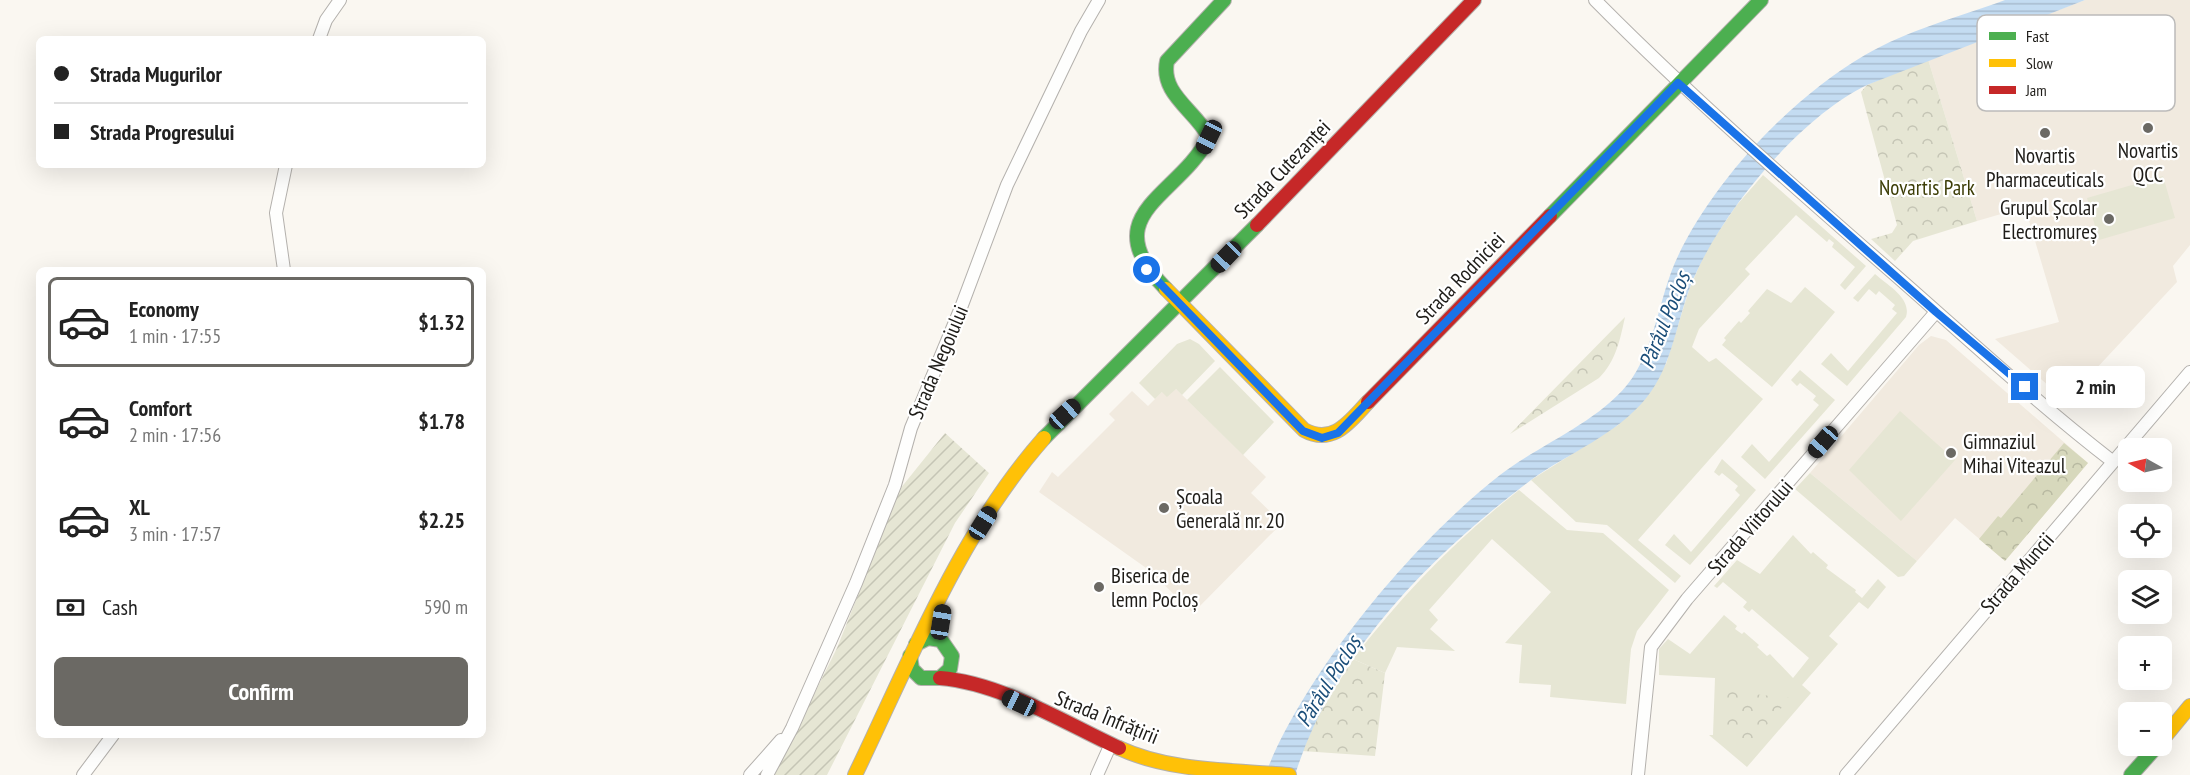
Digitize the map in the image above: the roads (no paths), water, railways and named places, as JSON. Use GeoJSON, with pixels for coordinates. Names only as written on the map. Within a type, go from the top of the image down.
{"type":"FeatureCollection","features":[{"type":"Feature","properties":{"kind":"street"},"geometry":{"type":"LineString","coordinates":[[320,36],[326,20],[340,0]]}},
{"type":"Feature","properties":{"kind":"street","name":"Strada Negoiului"},"geometry":{"type":"LineString","coordinates":[[767,775],[836,631],[891,496],[911,428],[962,305],[1007,185],[1081,31],[1099,0]]}},
{"type":"Feature","properties":{"kind":"street","name":"Strada Rodniciei"},"geometry":{"type":"LineString","coordinates":[[1224,0],[1167,61],[1162,72],[1166,85],[1205,126],[1209,137],[1203,149],[1145,213],[1136,235],[1139,254],[1147,270],[1303,431],[1322,438],[1338,433],[1761,0]]}},
{"type":"Feature","properties":{"kind":"street","name":"Strada Cutezanței"},"geometry":{"type":"LineString","coordinates":[[856,775],[913,650],[983,523],[1017,469],[1065,414],[1117,368],[1181,304],[1474,0]]}},
{"type":"Feature","properties":{"kind":"street"},"geometry":{"type":"LineString","coordinates":[[1595,0],[1678,83],[1744,142],[1936,312],[2112,461]]}},
{"type":"Feature","properties":{"kind":"street"},"geometry":{"type":"LineString","coordinates":[[284,267],[276,213],[285,168]]}},
{"type":"Feature","properties":{"kind":"street","name":"Strada Viitorului"},"geometry":{"type":"LineString","coordinates":[[1638,775],[1653,643],[1687,599],[1936,312]]}},
{"type":"Feature","properties":{"kind":"street","name":"Strada Muncii"},"geometry":{"type":"LineString","coordinates":[[1846,775],[2190,372]]}},
{"type":"Feature","properties":{"kind":"street"},"geometry":{"type":"LineString","coordinates":[[856,775],[869,729],[907,647],[932,605],[945,591]]}},
{"type":"Feature","properties":{"kind":"street","name":"Strada Cutezanței"},"geometry":{"type":"LineString","coordinates":[[945,591],[941,622],[949,650]]}},
{"type":"Feature","properties":{"kind":"street"},"geometry":{"type":"LineString","coordinates":[[928,638],[941,640],[949,650],[950,669],[934,679],[912,669],[913,650],[928,638]]}},
{"type":"Feature","properties":{"kind":"street","name":"Strada Înfrățirii"},"geometry":{"type":"LineString","coordinates":[[949,650],[967,674],[987,687],[1110,746],[1136,756],[1175,764],[1289,775]]}},
{"type":"Feature","properties":{"kind":"street","name":"Strada Cutezanței"},"geometry":{"type":"LineString","coordinates":[[888,706],[908,688],[934,679]]}},
{"type":"Feature","properties":{"kind":"street","name":"Strada Înfrățirii"},"geometry":{"type":"LineString","coordinates":[[934,679],[963,680],[987,687]]}},
{"type":"Feature","properties":{"kind":"street"},"geometry":{"type":"LineString","coordinates":[[2172,728],[2190,706]]}},
{"type":"Feature","properties":{"kind":"street","name":"Strada Negoiului"},"geometry":{"type":"LineString","coordinates":[[750,775],[790,730]]}},
{"type":"Feature","properties":{"kind":"street"},"geometry":{"type":"LineString","coordinates":[[82,775],[111,738]]}},
{"type":"Feature","properties":{"kind":"street"},"geometry":{"type":"LineString","coordinates":[[1097,775],[1110,746]]}},
{"type":"Feature","properties":{"kind":"street"},"geometry":{"type":"LineString","coordinates":[[2131,775],[2148,756]]}},
{"type":"Feature","properties":{"kind":"water","name":"Pârâul Pocloș"},"geometry":{"type":"Polygon","coordinates":[[[2005,0],[2085,0],[2047,15],[1977,15],[1977,42],[1867,85],[1841,100],[1787,146],[1739,203],[1701,262],[1689,290],[1662,373],[1647,397],[1607,433],[1545,470],[1494,509],[1422,574],[1360,648],[1334,688],[1312,730],[1295,775],[1265,775],[1283,735],[1306,694],[1334,653],[1365,612],[1432,536],[1500,475],[1600,411],[1627,385],[1644,356],[1678,256],[1712,198],[1734,170],[1783,117],[1837,73],[1881,46],[1916,31],[2005,0]]]}},
{"type":"Feature","properties":{"kind":"place","name":"Novartis QCC"},"geometry":{"type":"Point","coordinates":[2148,128]}},
{"type":"Feature","properties":{"kind":"place","name":"Novartis Pharmaceuticals"},"geometry":{"type":"Point","coordinates":[2045,133]}},
{"type":"Feature","properties":{"kind":"place","name":"Grupul Școlar Electromureș"},"geometry":{"type":"Point","coordinates":[2109,219]}},
{"type":"Feature","properties":{"kind":"place","name":"Gimnaziul Mihai Viteazul"},"geometry":{"type":"Point","coordinates":[1951,453]}},
{"type":"Feature","properties":{"kind":"place","name":"Școala Generală nr. 20"},"geometry":{"type":"Point","coordinates":[1164,508]}},
{"type":"Feature","properties":{"kind":"place","name":"Biserica de lemn Pocloș"},"geometry":{"type":"Point","coordinates":[1099,587]}},
{"type":"Feature","properties":{"kind":"park label","name":"Novartis Park"},"geometry":{"type":"Point","coordinates":[1927,187]}}]}
